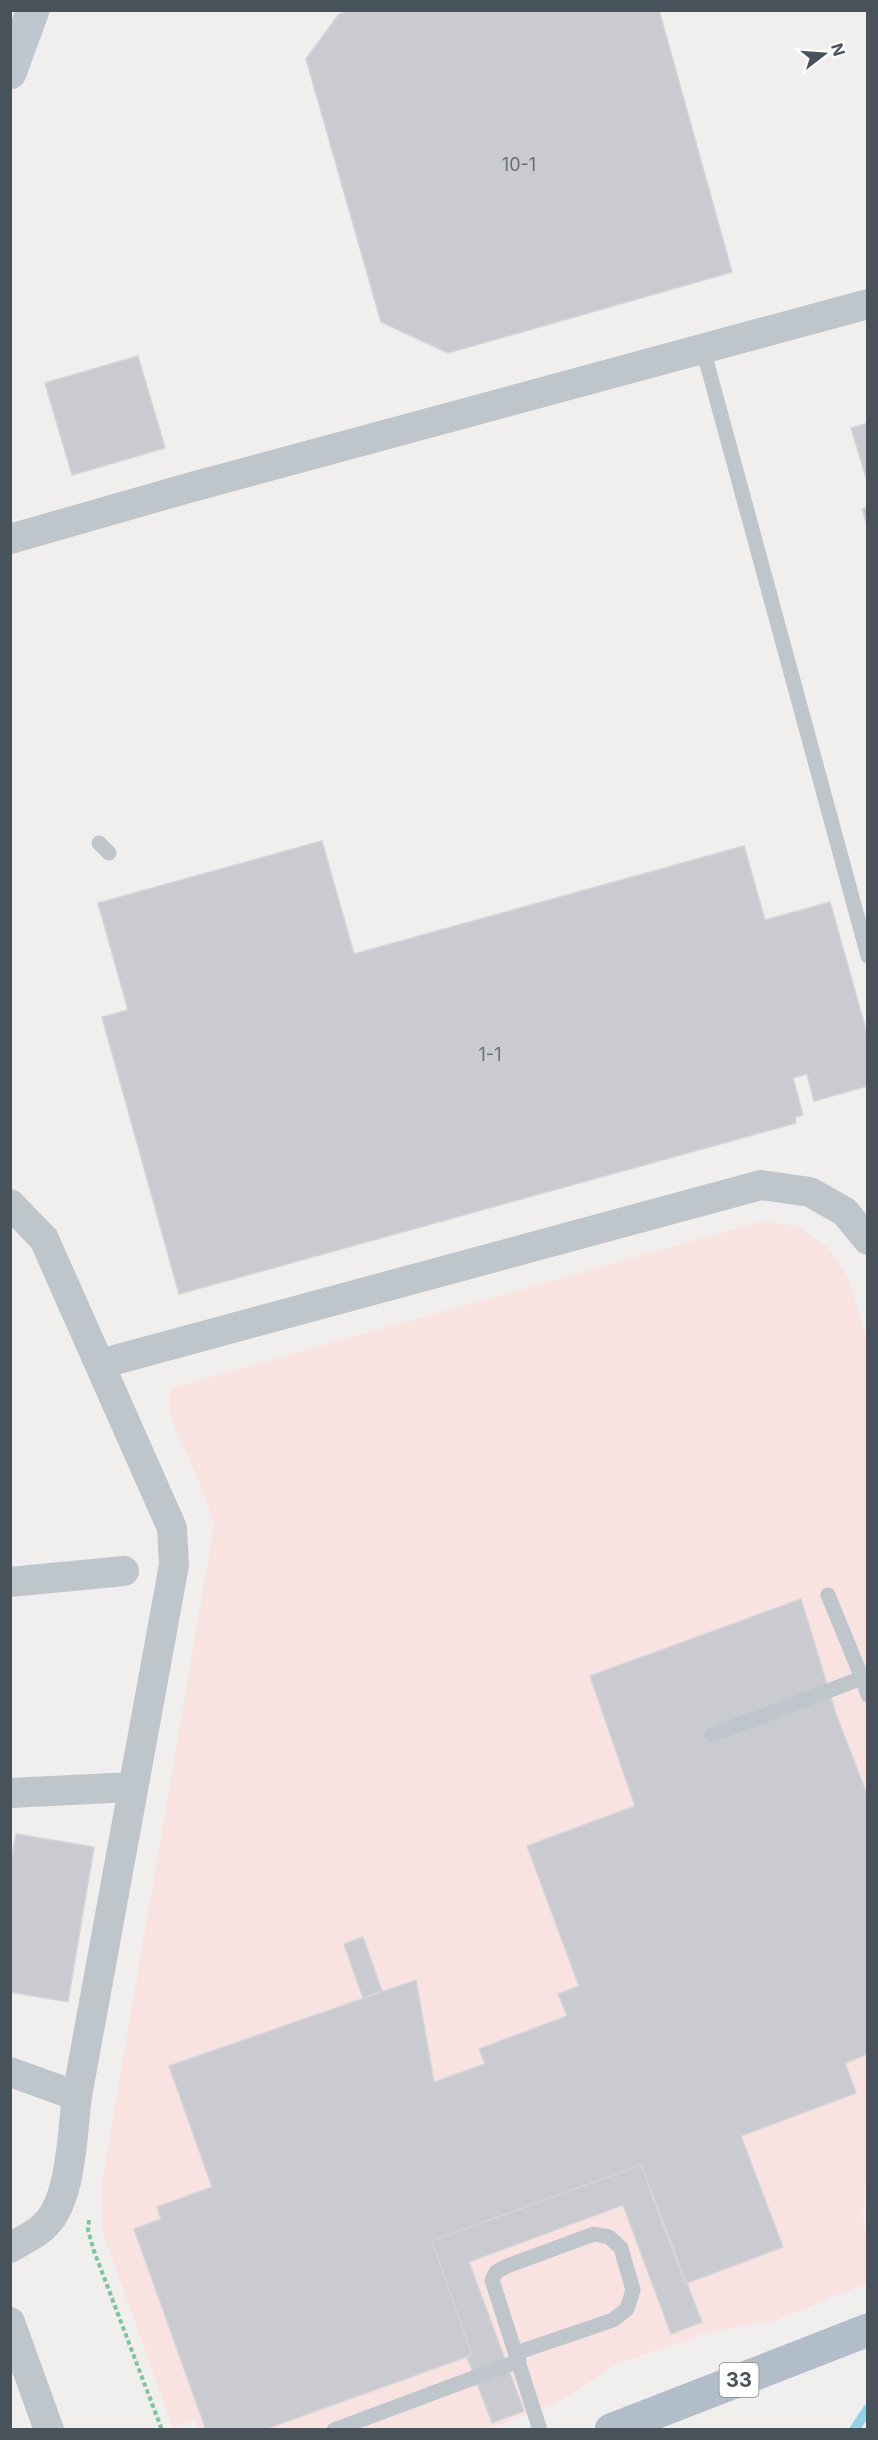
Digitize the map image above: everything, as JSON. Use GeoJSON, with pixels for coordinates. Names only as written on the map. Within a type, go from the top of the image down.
{"type":"FeatureCollection","features":[{"type":"Feature","properties":{"kind":"main road"},"geometry":{"type":"LineString","coordinates":[[10,74],[33,10]]}},
{"type":"Feature","properties":{"kind":"main road","name":"33"},"geometry":{"type":"LineString","coordinates":[[611,2430],[867,2330]]}},
{"type":"Feature","properties":{"kind":"street"},"geometry":{"type":"LineString","coordinates":[[10,539],[867,304]]}},
{"type":"Feature","properties":{"kind":"street"},"geometry":{"type":"LineString","coordinates":[[100,1364],[761,1185],[810,1192],[844,1212],[867,1240]]}},
{"type":"Feature","properties":{"kind":"street"},"geometry":{"type":"LineString","coordinates":[[10,1204],[44,1239],[172,1528],[174,1565],[77,2096],[68,2173],[62,2198],[44,2227],[10,2248]]}},
{"type":"Feature","properties":{"kind":"street"},"geometry":{"type":"LineString","coordinates":[[10,1582],[124,1570]]}},
{"type":"Feature","properties":{"kind":"street"},"geometry":{"type":"LineString","coordinates":[[10,1793],[132,1787]]}},
{"type":"Feature","properties":{"kind":"street"},"geometry":{"type":"LineString","coordinates":[[10,2072],[77,2096]]}},
{"type":"Feature","properties":{"kind":"street"},"geometry":{"type":"LineString","coordinates":[[10,2322],[49,2430]]}},
{"type":"Feature","properties":{"kind":"lane"},"geometry":{"type":"LineString","coordinates":[[703,349],[867,956]]}},
{"type":"Feature","properties":{"kind":"lane"},"geometry":{"type":"LineString","coordinates":[[828,1595],[865,1677],[867,1695]]}},
{"type":"Feature","properties":{"kind":"lane"},"geometry":{"type":"LineString","coordinates":[[712,1736],[865,1677]]}},
{"type":"Feature","properties":{"kind":"lane"},"geometry":{"type":"LineString","coordinates":[[334,2430],[517,2357],[614,2320],[627,2309],[633,2290],[621,2248],[609,2237],[594,2234],[507,2266],[496,2272],[492,2280],[517,2357],[540,2430]]}},
{"type":"Feature","properties":{"kind":"path"},"geometry":{"type":"LineString","coordinates":[[89,2219],[88,2230],[94,2251],[162,2430]]}},
{"type":"Feature","properties":{"kind":"shaded area"},"geometry":{"type":"Polygon","coordinates":[[[764,1221],[797,1226],[828,1247],[849,1278],[868,1345],[868,2162],[863,2217],[868,2247],[867,2283],[774,2321],[706,2333],[619,2363],[554,2405],[489,2429],[198,2429],[194,2420],[173,2428],[103,2233],[101,2189],[214,1526],[205,1496],[169,1413],[169,1393],[172,1388],[764,1221]]]}},
{"type":"Feature","properties":{"kind":"building"},"geometry":{"type":"Polygon","coordinates":[[[352,10],[659,10],[732,272],[448,353],[381,322],[306,59],[339,14],[352,10]]]}},
{"type":"Feature","properties":{"kind":"building"},"geometry":{"type":"Polygon","coordinates":[[[138,356],[165,448],[72,475],[45,383],[138,356]]]}},
{"type":"Feature","properties":{"kind":"building"},"geometry":{"type":"Polygon","coordinates":[[[868,423],[868,484],[851,428],[868,423]]]}},
{"type":"Feature","properties":{"kind":"building"},"geometry":{"type":"Polygon","coordinates":[[[868,507],[868,529],[862,509],[868,507]]]}},
{"type":"Feature","properties":{"kind":"building"},"geometry":{"type":"Polygon","coordinates":[[[322,841],[354,954],[744,846],[765,920],[830,902],[868,1037],[868,1086],[814,1101],[807,1074],[793,1078],[803,1115],[795,1117],[796,1123],[179,1294],[102,1017],[128,1010],[98,903],[322,841]]]}},
{"type":"Feature","properties":{"kind":"building"},"geometry":{"type":"Polygon","coordinates":[[[801,1599],[836,1714],[868,1797],[868,2054],[845,2063],[856,2093],[741,2136],[783,2247],[685,2284],[641,2165],[432,2241],[472,2355],[263,2430],[206,2430],[134,2229],[161,2219],[157,2207],[212,2187],[169,2066],[416,1980],[434,2082],[485,2064],[479,2049],[567,2016],[558,1994],[579,1986],[527,1846],[635,1806],[590,1676],[801,1599]]]}},
{"type":"Feature","properties":{"kind":"building"},"geometry":{"type":"Polygon","coordinates":[[[16,1834],[94,1847],[68,2002],[10,1992],[10,1865],[16,1834]]]}},
{"type":"Feature","properties":{"kind":"building"},"geometry":{"type":"Polygon","coordinates":[[[363,1937],[382,1991],[363,1998],[344,1944],[363,1937]]]}},
{"type":"Feature","properties":{"kind":"building"},"geometry":{"type":"Polygon","coordinates":[[[641,2165],[702,2322],[671,2334],[623,2205],[469,2262],[524,2411],[492,2423],[467,2357],[472,2355],[432,2241],[641,2165]]]}},
{"type":"Feature","properties":{"kind":"waterway"},"geometry":{"type":"LineString","coordinates":[[854,2430],[868,2409]]}}]}
